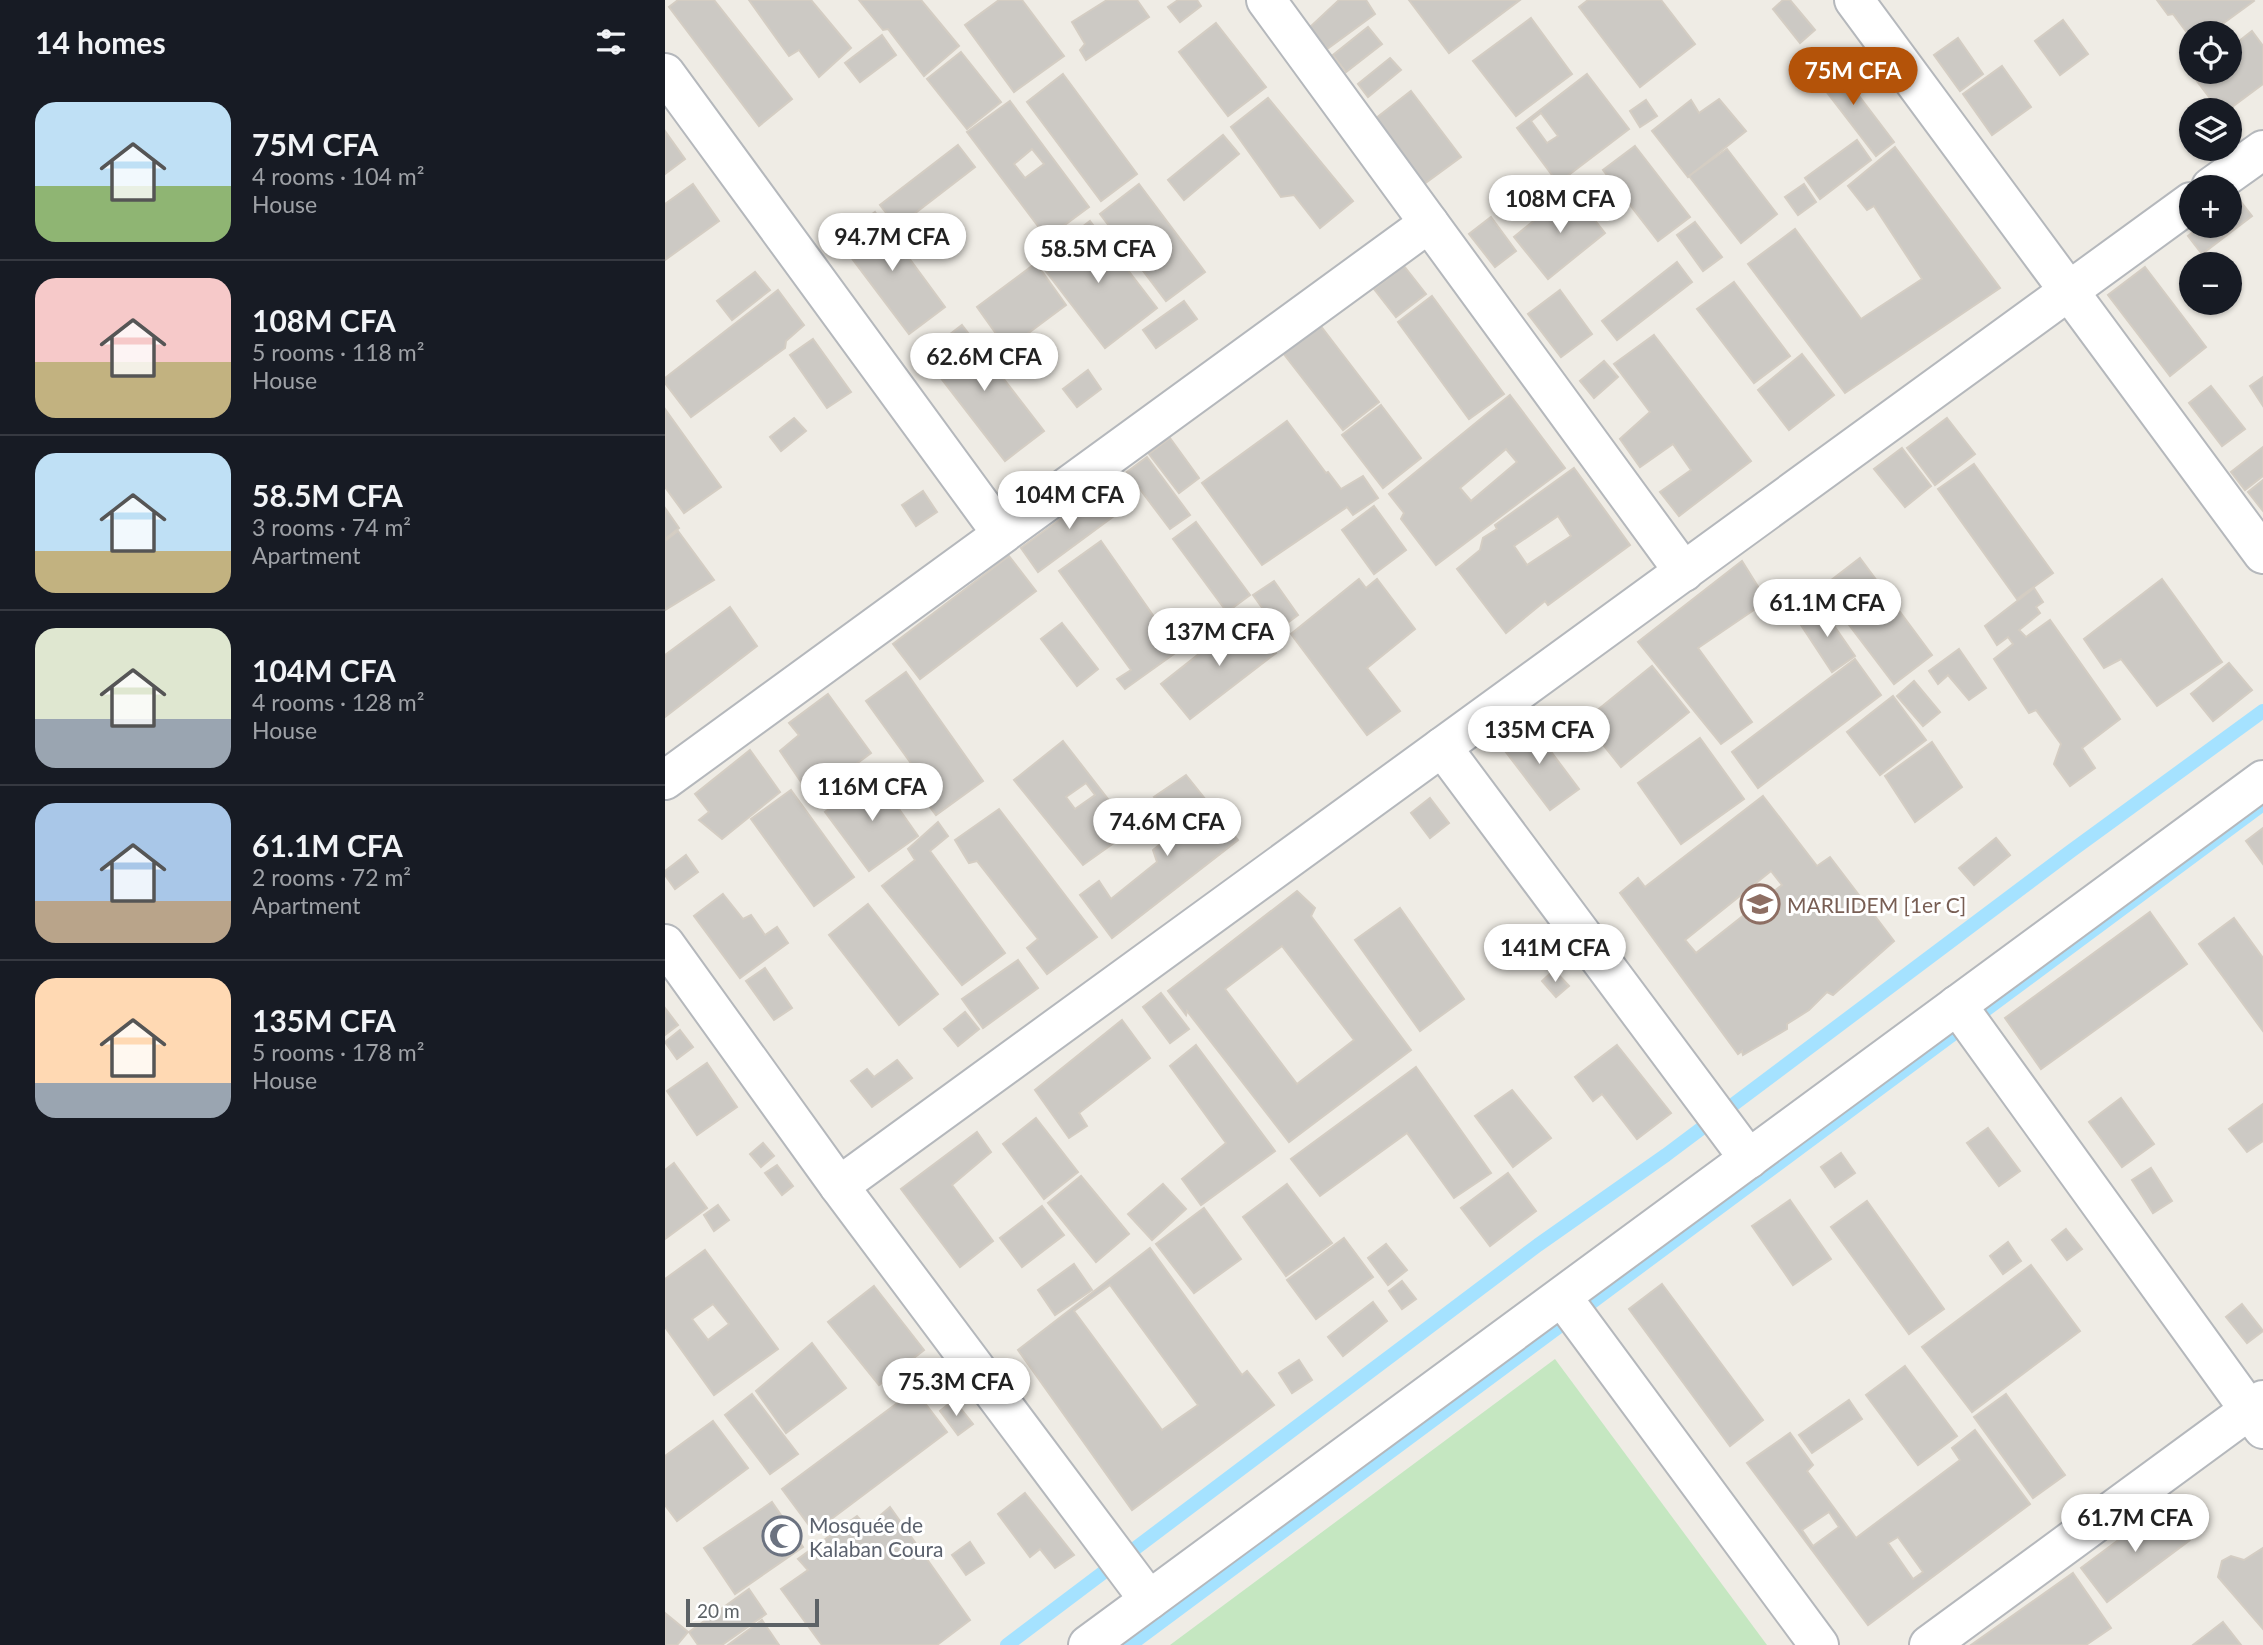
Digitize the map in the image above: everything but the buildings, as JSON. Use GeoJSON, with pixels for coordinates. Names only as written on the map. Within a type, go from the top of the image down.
{"type":"FeatureCollection","features":[{"type":"Feature","properties":{"kind":"street"},"geometry":{"type":"LineString","coordinates":[[1266,0],[1684,572]]}},
{"type":"Feature","properties":{"kind":"street"},"geometry":{"type":"LineString","coordinates":[[1854,0],[2263,554]]}},
{"type":"Feature","properties":{"kind":"street"},"geometry":{"type":"LineString","coordinates":[[665,73],[1002,534]]}},
{"type":"Feature","properties":{"kind":"street"},"geometry":{"type":"LineString","coordinates":[[2228,175],[2263,150]]}},
{"type":"Feature","properties":{"kind":"street"},"geometry":{"type":"LineString","coordinates":[[839,1186],[2179,211]]}},
{"type":"Feature","properties":{"kind":"street"},"geometry":{"type":"LineString","coordinates":[[665,780],[1429,223]]}},
{"type":"Feature","properties":{"kind":"street"},"geometry":{"type":"LineString","coordinates":[[1442,747],[1749,1159]]}},
{"type":"Feature","properties":{"kind":"street"},"geometry":{"type":"LineString","coordinates":[[1089,1645],[2263,780]]}},
{"type":"Feature","properties":{"kind":"street"},"geometry":{"type":"LineString","coordinates":[[665,944],[839,1186],[1149,1600]]}},
{"type":"Feature","properties":{"kind":"street"},"geometry":{"type":"LineString","coordinates":[[1929,1645],[2258,1413],[1957,1005]]}},
{"type":"Feature","properties":{"kind":"street"},"geometry":{"type":"LineString","coordinates":[[1562,1297],[1819,1645]]}},
{"type":"Feature","properties":{"kind":"green space"},"geometry":{"type":"Polygon","coordinates":[[[1555,1359],[1767,1645],[1170,1645],[1555,1359]]]}},
{"type":"Feature","properties":{"kind":"waterway"},"geometry":{"type":"LineString","coordinates":[[1007,1645],[1538,1245],[1666,1155],[2071,851],[2263,711]]}},
{"type":"Feature","properties":{"kind":"waterway"},"geometry":{"type":"LineString","coordinates":[[1130,1645],[2263,804]]}},
{"type":"Feature","properties":{"kind":"place","name":"MARLIDEM [1er C]"},"geometry":{"type":"Point","coordinates":[1760,904]}},
{"type":"Feature","properties":{"kind":"place","name":"Mosquée de Kalaban Coura"},"geometry":{"type":"Point","coordinates":[782,1536]}}]}
